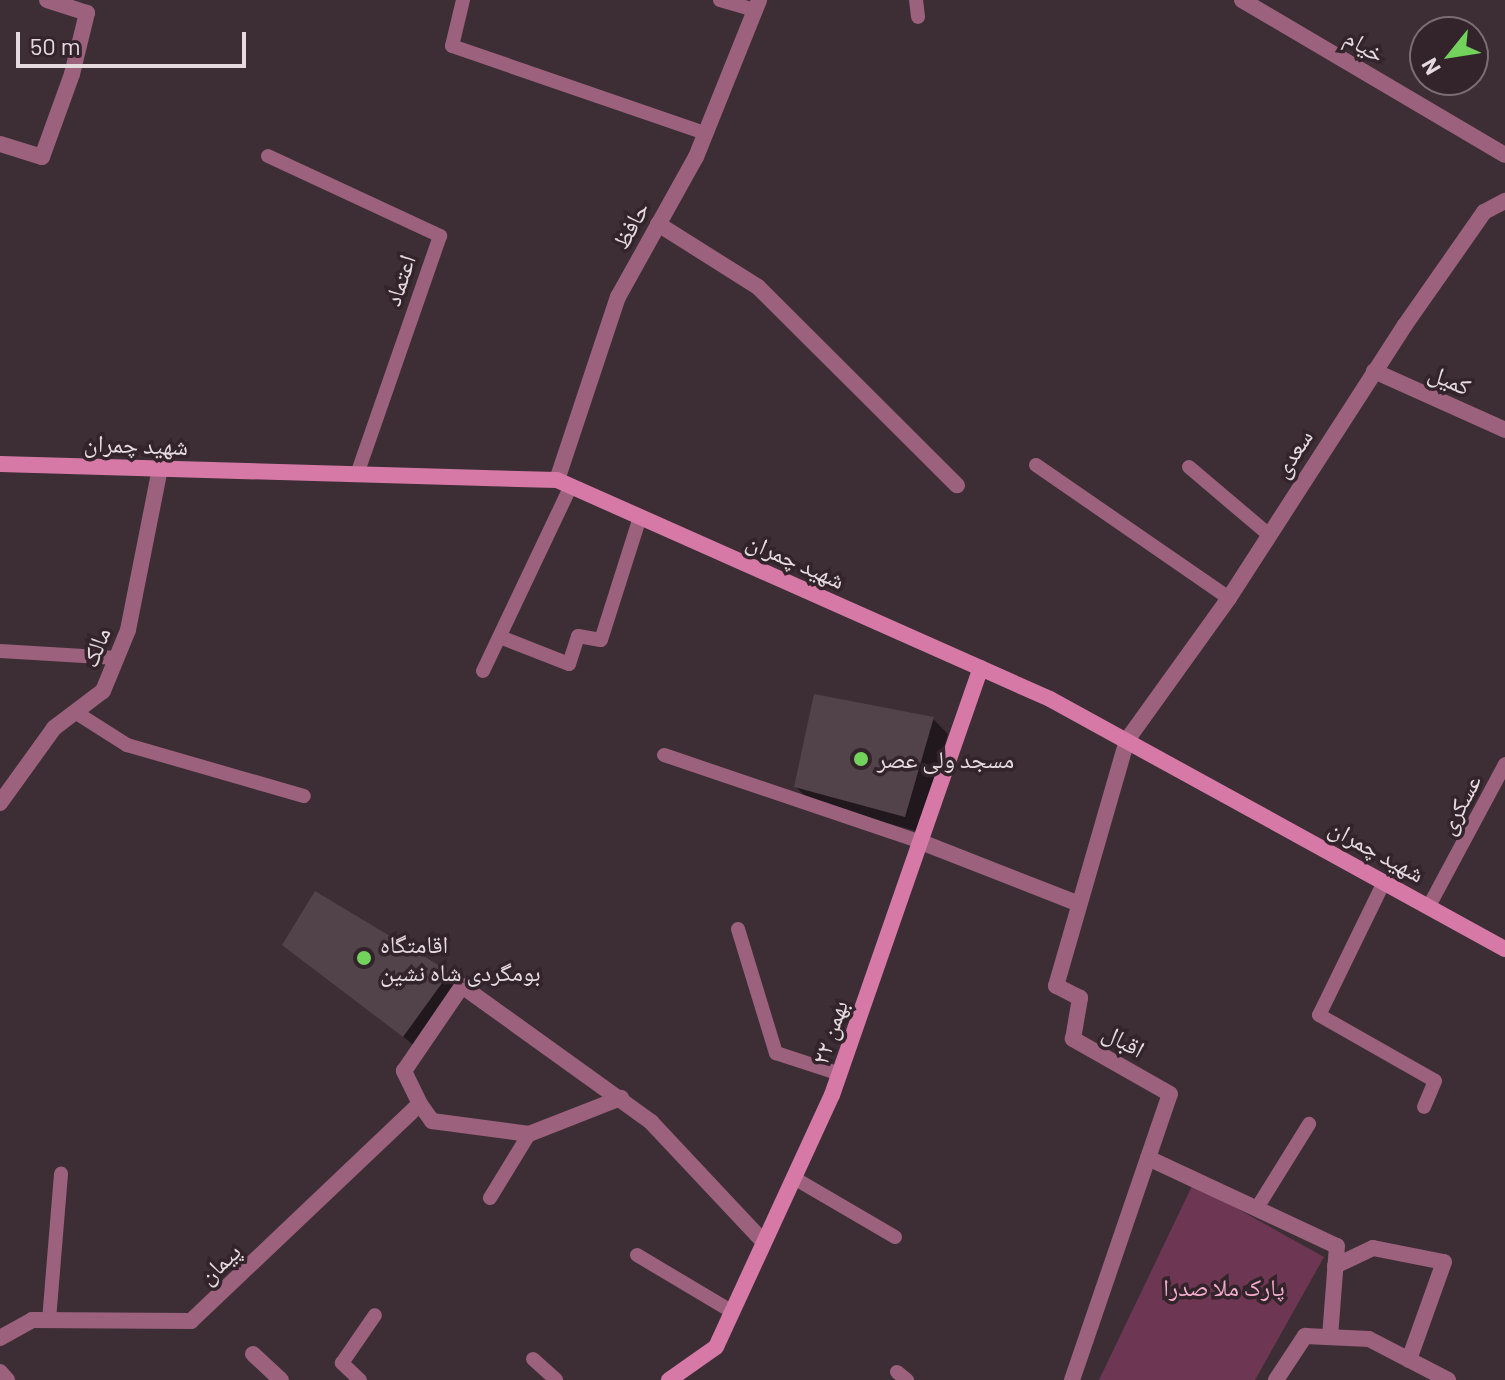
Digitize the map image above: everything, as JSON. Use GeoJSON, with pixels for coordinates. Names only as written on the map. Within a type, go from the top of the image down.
{"type":"FeatureCollection","features":[{"type":"Feature","properties":{"kind":"street"},"geometry":{"type":"LineString","coordinates":[[0,144],[42,157],[72,74],[87,13],[47,0]]}},
{"type":"Feature","properties":{"kind":"street","name":"خیام"},"geometry":{"type":"LineString","coordinates":[[1242,0],[1505,155]]}},
{"type":"Feature","properties":{"kind":"street","name":"حافظ"},"geometry":{"type":"LineString","coordinates":[[564,483],[618,297],[705,133],[757,5]]}},
{"type":"Feature","properties":{"kind":"street","name":"سعدی"},"geometry":{"type":"LineString","coordinates":[[1127,740],[1229,598],[1374,371],[1484,212],[1505,201]]}},
{"type":"Feature","properties":{"kind":"street"},"geometry":{"type":"LineString","coordinates":[[658,224],[758,287],[957,485]]}},
{"type":"Feature","properties":{"kind":"street","name":"کمیل"},"geometry":{"type":"LineString","coordinates":[[1374,371],[1505,430]]}},
{"type":"Feature","properties":{"kind":"street","name":"شهید چمران"},"geometry":{"type":"LineString","coordinates":[[0,464],[564,483],[981,668],[1127,740],[1505,949]]}},
{"type":"Feature","properties":{"kind":"street","name":"مالک"},"geometry":{"type":"LineString","coordinates":[[1,801],[54,728],[103,691],[128,630],[160,468]]}},
{"type":"Feature","properties":{"kind":"street","name":"۲۲ بهمن"},"geometry":{"type":"LineString","coordinates":[[678,1378],[716,1347],[840,1074],[981,668]]}},
{"type":"Feature","properties":{"kind":"street","name":"اقبال"},"geometry":{"type":"LineString","coordinates":[[1072,1380],[1170,1094],[1073,1039],[1080,998],[1056,986],[1127,740]]}},
{"type":"Feature","properties":{"kind":"street"},"geometry":{"type":"LineString","coordinates":[[921,842],[1079,904]]}},
{"type":"Feature","properties":{"kind":"street"},"geometry":{"type":"LineString","coordinates":[[621,1098],[529,1134],[432,1121],[404,1071],[462,986],[621,1098],[762,1240]]}},
{"type":"Feature","properties":{"kind":"street","name":"پیمان"},"geometry":{"type":"LineString","coordinates":[[0,1338],[32,1320],[191,1321],[420,1104]]}},
{"type":"Feature","properties":{"kind":"street"},"geometry":{"type":"LineString","coordinates":[[1148,1158],[1337,1246],[1330,1337]]}},
{"type":"Feature","properties":{"kind":"street"},"geometry":{"type":"LineString","coordinates":[[1335,1266],[1373,1248],[1444,1262],[1409,1360]]}},
{"type":"Feature","properties":{"kind":"street"},"geometry":{"type":"LineString","coordinates":[[1276,1380],[1305,1336],[1369,1339],[1448,1380]]}},
{"type":"Feature","properties":{"kind":"street"},"geometry":{"type":"LineString","coordinates":[[253,1354],[281,1380]]}},
{"type":"Feature","properties":{"kind":"street"},"geometry":{"type":"LineString","coordinates":[[0,1372],[7,1380]]}},
{"type":"Feature","properties":{"kind":"lane"},"geometry":{"type":"LineString","coordinates":[[463,0],[452,46],[705,133]]}},
{"type":"Feature","properties":{"kind":"lane"},"geometry":{"type":"LineString","coordinates":[[720,0],[757,5]]}},
{"type":"Feature","properties":{"kind":"lane"},"geometry":{"type":"LineString","coordinates":[[916,0],[918,17]]}},
{"type":"Feature","properties":{"kind":"lane","name":"اعتماد"},"geometry":{"type":"LineString","coordinates":[[268,156],[440,236],[357,474]]}},
{"type":"Feature","properties":{"kind":"lane"},"geometry":{"type":"LineString","coordinates":[[1036,465],[1229,598]]}},
{"type":"Feature","properties":{"kind":"lane"},"geometry":{"type":"LineString","coordinates":[[1189,467],[1268,534]]}},
{"type":"Feature","properties":{"kind":"lane"},"geometry":{"type":"LineString","coordinates":[[483,671],[564,483]]}},
{"type":"Feature","properties":{"kind":"lane"},"geometry":{"type":"LineString","coordinates":[[500,637],[569,664],[578,636],[601,640],[640,517]]}},
{"type":"Feature","properties":{"kind":"lane"},"geometry":{"type":"LineString","coordinates":[[0,651],[117,658]]}},
{"type":"Feature","properties":{"kind":"lane"},"geometry":{"type":"LineString","coordinates":[[75,712],[127,745],[304,796]]}},
{"type":"Feature","properties":{"kind":"lane"},"geometry":{"type":"LineString","coordinates":[[664,755],[921,842]]}},
{"type":"Feature","properties":{"kind":"lane","name":"عسکری"},"geometry":{"type":"LineString","coordinates":[[1429,906],[1505,764]]}},
{"type":"Feature","properties":{"kind":"lane"},"geometry":{"type":"LineString","coordinates":[[1384,882],[1319,1015],[1435,1081],[1424,1107]]}},
{"type":"Feature","properties":{"kind":"lane"},"geometry":{"type":"LineString","coordinates":[[738,929],[776,1053],[840,1074]]}},
{"type":"Feature","properties":{"kind":"lane"},"geometry":{"type":"LineString","coordinates":[[1257,1208],[1309,1124]]}},
{"type":"Feature","properties":{"kind":"lane"},"geometry":{"type":"LineString","coordinates":[[490,1198],[529,1134]]}},
{"type":"Feature","properties":{"kind":"lane"},"geometry":{"type":"LineString","coordinates":[[49,1320],[61,1173]]}},
{"type":"Feature","properties":{"kind":"lane"},"geometry":{"type":"LineString","coordinates":[[794,1178],[895,1237]]}},
{"type":"Feature","properties":{"kind":"lane"},"geometry":{"type":"LineString","coordinates":[[637,1255],[731,1311]]}},
{"type":"Feature","properties":{"kind":"lane"},"geometry":{"type":"LineString","coordinates":[[360,1380],[342,1363],[375,1315]]}},
{"type":"Feature","properties":{"kind":"lane"},"geometry":{"type":"LineString","coordinates":[[533,1359],[556,1380]]}},
{"type":"Feature","properties":{"kind":"green space","name":"پارک ملا صدرا"},"geometry":{"type":"Polygon","coordinates":[[[1193,1184],[1324,1257],[1255,1380],[1099,1380],[1193,1184]]]}},
{"type":"Feature","properties":{"kind":"building","name":"مسجد ولی عصر"},"geometry":{"type":"Polygon","coordinates":[[[814,694],[934,717],[905,817],[794,787],[814,694]]]}},
{"type":"Feature","properties":{"kind":"building","name":"اقامتگاه بومگردی شاه نشین"},"geometry":{"type":"Polygon","coordinates":[[[315,891],[450,972],[403,1037],[282,945],[315,891]]]}},
{"type":"Feature","properties":{"kind":"place","name":"مسجد ولی عصر"},"geometry":{"type":"Point","coordinates":[861,759]}},
{"type":"Feature","properties":{"kind":"place","name":"اقامتگاه بومگردی شاه نشین"},"geometry":{"type":"Point","coordinates":[364,958]}}]}
